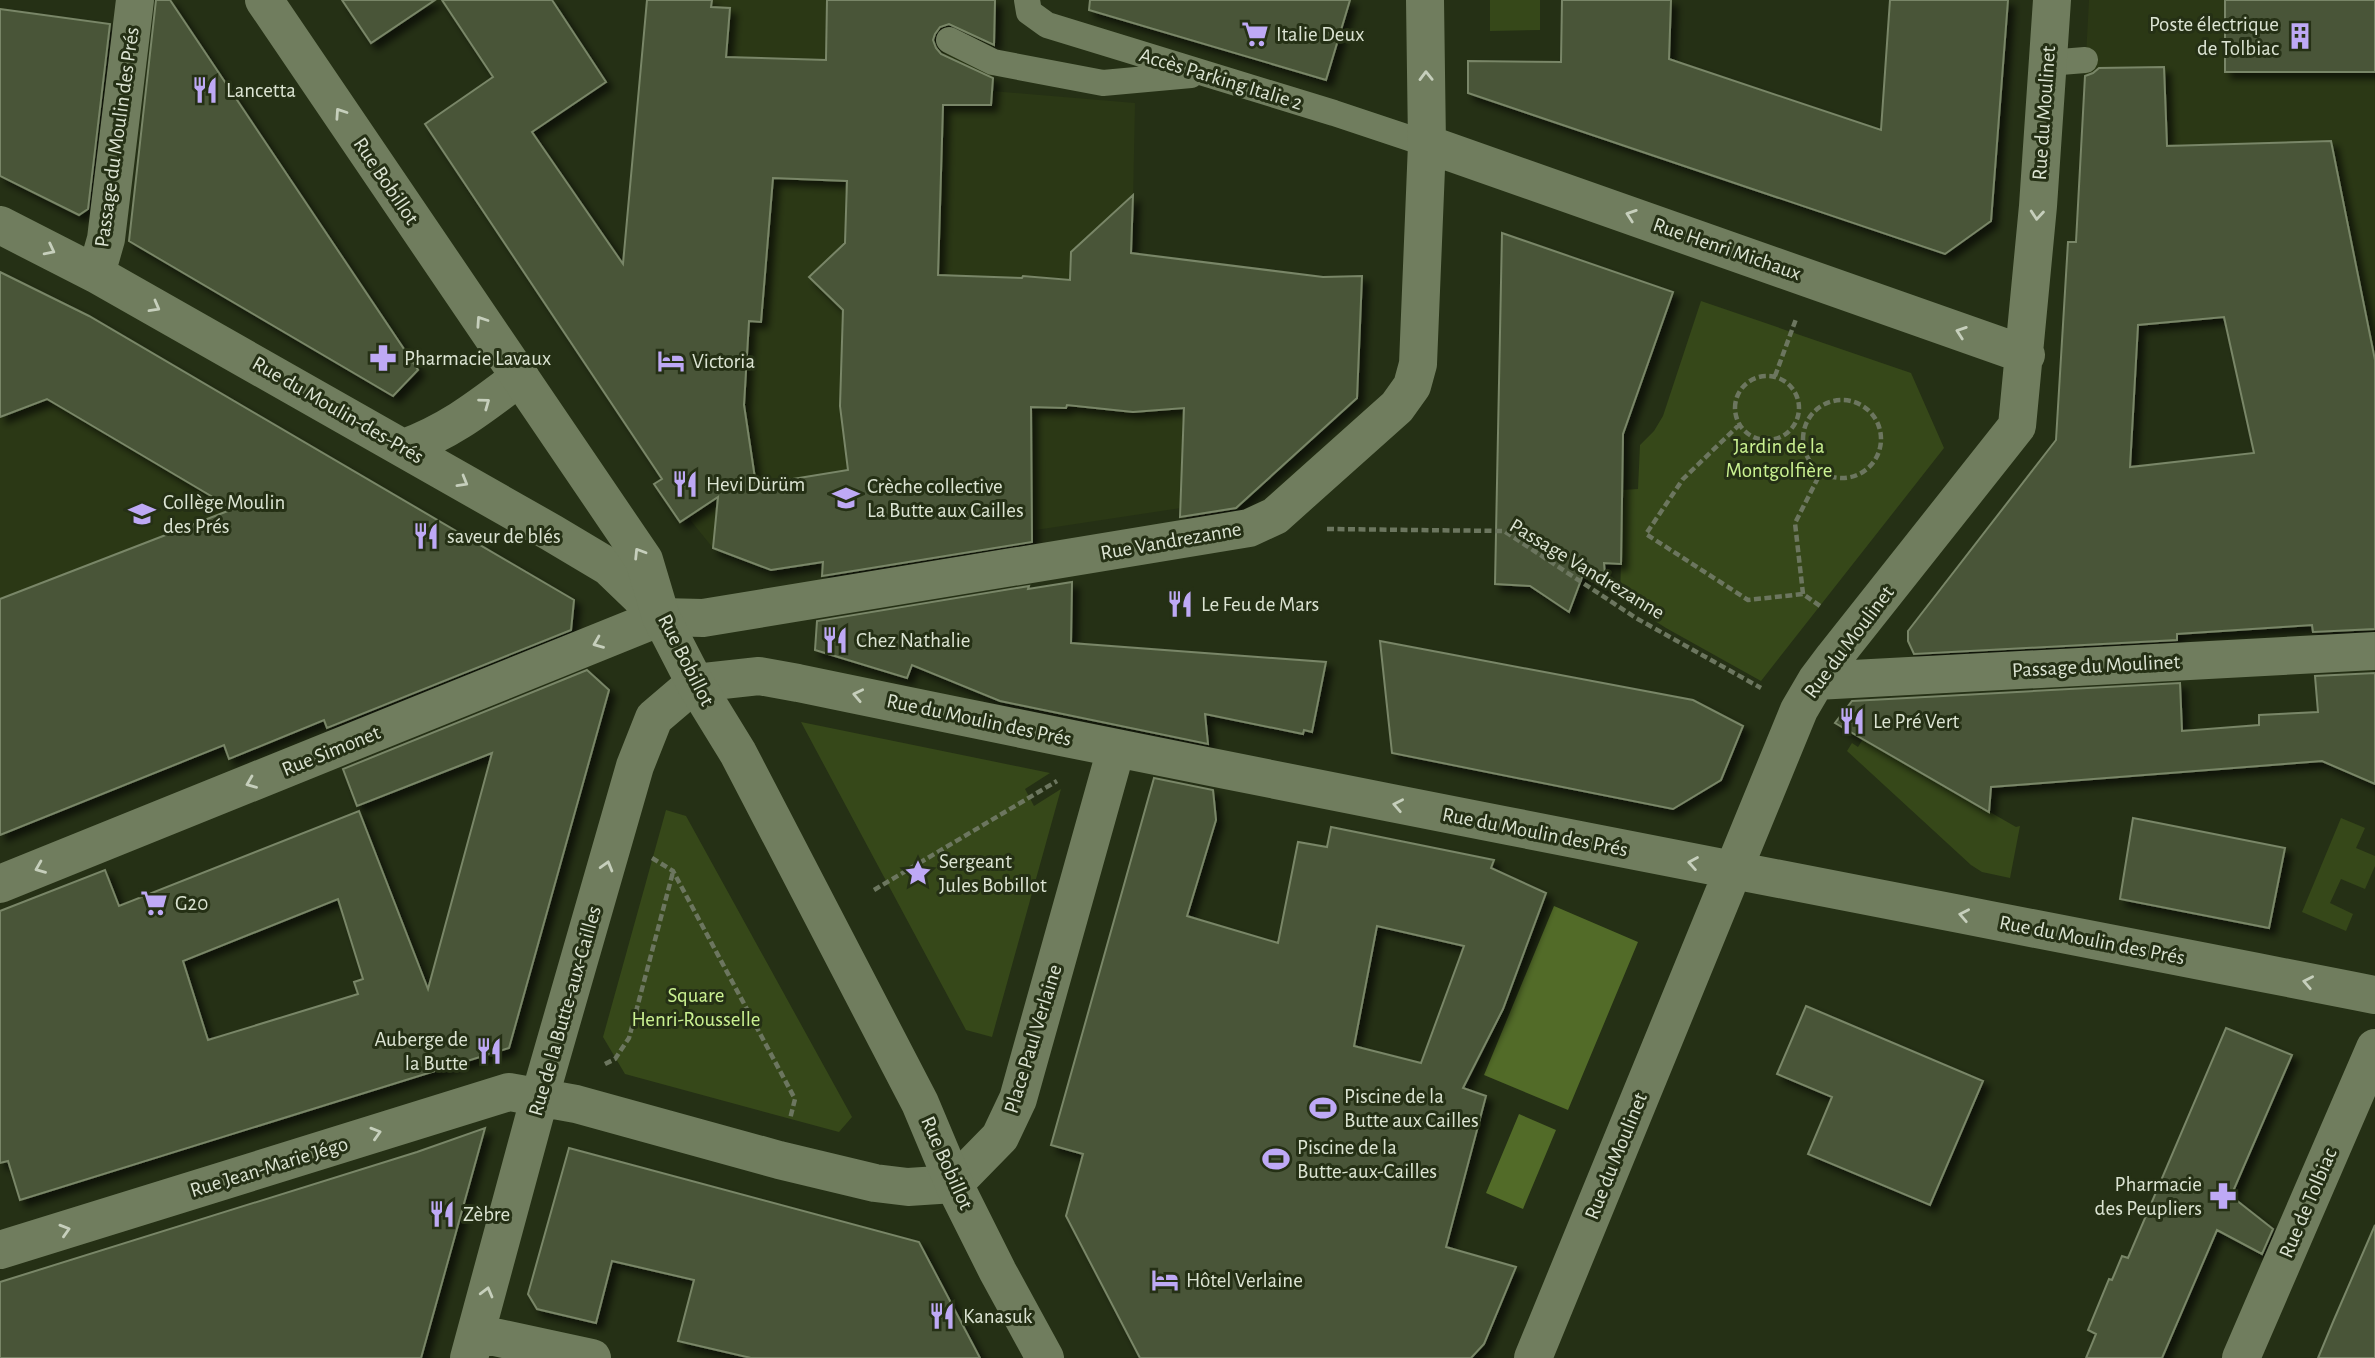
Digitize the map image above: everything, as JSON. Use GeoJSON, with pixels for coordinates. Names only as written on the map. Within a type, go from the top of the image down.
{"type":"FeatureCollection","features":[{"type":"Feature","properties":{"kind":"street","name":"Passage du Moulin des Prés"},"geometry":{"type":"LineString","coordinates":[[96,274],[106,239],[135,0]]}},
{"type":"Feature","properties":{"kind":"street","name":"Rue Bobillot"},"geometry":{"type":"LineString","coordinates":[[264,0],[644,560],[661,617],[695,683],[738,753],[920,1103],[954,1184],[1045,1358]]}},
{"type":"Feature","properties":{"kind":"street","name":"Rue Vandrezanne"},"geometry":{"type":"LineString","coordinates":[[661,617],[703,618],[1249,528],[1275,516],[1397,407],[1412,386],[1419,363],[1427,144],[1425,0]]}},
{"type":"Feature","properties":{"kind":"street","name":"Rue du Moulinet"},"geometry":{"type":"LineString","coordinates":[[1533,1358],[1799,710],[1816,681],[2017,426],[2026,355],[2052,0]]}},
{"type":"Feature","properties":{"kind":"street","name":"Rue Henri Michaux"},"geometry":{"type":"LineString","coordinates":[[1427,144],[2026,355]]}},
{"type":"Feature","properties":{"kind":"street","name":"Rue du Moulin-des-Prés"},"geometry":{"type":"LineString","coordinates":[[0,225],[96,274],[609,567],[661,617]]}},
{"type":"Feature","properties":{"kind":"street"},"geometry":{"type":"LineString","coordinates":[[404,448],[432,438],[463,421],[520,377]]}},
{"type":"Feature","properties":{"kind":"street","name":"Rue Simonet"},"geometry":{"type":"LineString","coordinates":[[0,884],[661,617]]}},
{"type":"Feature","properties":{"kind":"street","name":"Passage du Moulinet"},"geometry":{"type":"LineString","coordinates":[[1816,681],[2375,651]]}},
{"type":"Feature","properties":{"kind":"street","name":"Rue du Moulin des Prés"},"geometry":{"type":"LineString","coordinates":[[695,683],[759,676],[1116,749],[2375,995]]}},
{"type":"Feature","properties":{"kind":"street","name":"Rue de la Butte-aux-Cailles"},"geometry":{"type":"LineString","coordinates":[[473,1345],[540,1096],[635,766],[654,718],[695,683]]}},
{"type":"Feature","properties":{"kind":"street","name":"Place Paul Verlaine"},"geometry":{"type":"LineString","coordinates":[[954,1184],[1000,1137],[1018,1099],[1116,749]]}},
{"type":"Feature","properties":{"kind":"street","name":"Rue de Tolbiac"},"geometry":{"type":"LineString","coordinates":[[2241,1358],[2375,1048]]}},
{"type":"Feature","properties":{"kind":"street","name":"Rue Jean-Marie Jégo"},"geometry":{"type":"LineString","coordinates":[[0,1250],[509,1092],[540,1096]]}},
{"type":"Feature","properties":{"kind":"street"},"geometry":{"type":"LineString","coordinates":[[540,1096],[875,1183],[908,1187],[954,1184]]}},
{"type":"Feature","properties":{"kind":"street"},"geometry":{"type":"LineString","coordinates":[[473,1345],[592,1358]]}},
{"type":"Feature","properties":{"kind":"lane","name":"Accès Parking Italie 2"},"geometry":{"type":"LineString","coordinates":[[1027,0],[1029,12],[1047,25],[1427,144]]}},
{"type":"Feature","properties":{"kind":"lane"},"geometry":{"type":"LineString","coordinates":[[949,40],[993,62],[1103,83],[1203,74]]}},
{"type":"Feature","properties":{"kind":"lane"},"geometry":{"type":"LineString","coordinates":[[2048,63],[2085,60]]}},
{"type":"Feature","properties":{"kind":"path"},"geometry":{"type":"LineString","coordinates":[[1775,377],[1792,332]]}},
{"type":"Feature","properties":{"kind":"path"},"geometry":{"type":"LineString","coordinates":[[1775,377],[1784,381],[1798,397],[1798,417],[1793,426],[1777,438],[1756,438],[1740,424],[1735,404],[1745,385],[1754,379],[1775,377]]}},
{"type":"Feature","properties":{"kind":"path"},"geometry":{"type":"LineString","coordinates":[[1841,400],[1854,402],[1875,417],[1880,429],[1878,455],[1870,466],[1847,478],[1821,472],[1812,464],[1804,442],[1804,430],[1809,420],[1817,409],[1828,403],[1841,400]]}},
{"type":"Feature","properties":{"kind":"path"},"geometry":{"type":"LineString","coordinates":[[1798,417],[1809,420]]}},
{"type":"Feature","properties":{"kind":"path"},"geometry":{"type":"LineString","coordinates":[[1740,424],[1683,479],[1646,534],[1748,600],[1803,594],[1795,523],[1821,472]]}},
{"type":"Feature","properties":{"kind":"path","name":"Passage Vandrezanne"},"geometry":{"type":"LineString","coordinates":[[1317,529],[1504,531],[1636,618],[1768,692]]}},
{"type":"Feature","properties":{"kind":"path"},"geometry":{"type":"LineString","coordinates":[[874,890],[1056,782]]}},
{"type":"Feature","properties":{"kind":"path"},"geometry":{"type":"LineString","coordinates":[[615,838],[673,871],[795,1099],[779,1160]]}},
{"type":"Feature","properties":{"kind":"path"},"geometry":{"type":"LineString","coordinates":[[600,1067],[615,1059],[629,1038],[673,871]]}},
{"type":"Feature","properties":{"kind":"shaded area"},"geometry":{"type":"Polygon","coordinates":[[[712,0],[995,0],[992,91],[1135,103],[1132,254],[1310,278],[1362,276],[1357,398],[1247,498],[771,570],[746,421],[725,420],[713,548],[691,521],[695,477],[704,97],[712,0]]]}},
{"type":"Feature","properties":{"kind":"shaded area"},"geometry":{"type":"Polygon","coordinates":[[[2089,0],[2375,0],[2375,360],[2076,242],[2089,0]]]}},
{"type":"Feature","properties":{"kind":"shaded area","name":"Collège Moulin des Prés"},"geometry":{"type":"Polygon","coordinates":[[[89,316],[319,452],[0,669],[0,418],[40,402],[89,316]]]}},
{"type":"Feature","properties":{"kind":"shaded area"},"geometry":{"type":"Polygon","coordinates":[[[1554,906],[1638,942],[1568,1110],[1484,1075],[1554,906]]]}},
{"type":"Feature","properties":{"kind":"shaded area"},"geometry":{"type":"Polygon","coordinates":[[[1519,1114],[1556,1130],[1523,1209],[1486,1193],[1519,1114]]]}},
{"type":"Feature","properties":{"kind":"green space"},"geometry":{"type":"Polygon","coordinates":[[[1490,0],[1540,0],[1540,30],[1490,31],[1490,0]]]}},
{"type":"Feature","properties":{"kind":"green space","name":"Jardin de la Montgolfière"},"geometry":{"type":"Polygon","coordinates":[[[1701,301],[1911,373],[1944,448],[1761,681],[1620,599],[1623,490],[1638,489],[1640,445],[1654,431],[1663,416],[1701,301]]]}},
{"type":"Feature","properties":{"kind":"green space"},"geometry":{"type":"Polygon","coordinates":[[[801,722],[1050,773],[1025,789],[1034,806],[1061,789],[992,1037],[966,1030],[801,722]]]}},
{"type":"Feature","properties":{"kind":"green space"},"geometry":{"type":"Polygon","coordinates":[[[1863,739],[2016,827],[2020,826],[2010,878],[1982,872],[1971,865],[1847,751],[1852,743],[1858,747],[1863,739]]]}},
{"type":"Feature","properties":{"kind":"green space","name":"Square Henri-Rousselle"},"geometry":{"type":"Polygon","coordinates":[[[666,810],[686,816],[852,1117],[839,1132],[625,1074],[603,1037],[666,810]]]}},
{"type":"Feature","properties":{"kind":"green space"},"geometry":{"type":"Polygon","coordinates":[[[2341,818],[2365,828],[2356,848],[2375,856],[2375,866],[2365,889],[2341,879],[2330,903],[2353,914],[2346,931],[2302,912],[2341,818]]]}},
{"type":"Feature","properties":{"kind":"building"},"geometry":{"type":"Polygon","coordinates":[[[156,0],[170,0],[418,370],[393,396],[129,241],[156,0]]]}},
{"type":"Feature","properties":{"kind":"building"},"geometry":{"type":"Polygon","coordinates":[[[342,0],[435,0],[371,43],[342,0]]]}},
{"type":"Feature","properties":{"kind":"building"},"geometry":{"type":"Polygon","coordinates":[[[442,0],[552,0],[606,82],[532,132],[623,264],[647,0],[712,0],[711,7],[730,8],[726,57],[826,60],[827,0],[995,0],[994,45],[949,24],[940,27],[933,40],[941,54],[993,78],[991,105],[943,105],[938,275],[1023,276],[1070,280],[1071,252],[1133,195],[1131,253],[1323,277],[1362,276],[1357,398],[1236,508],[1180,517],[1184,408],[1133,412],[1067,405],[1066,408],[1031,407],[1032,542],[822,576],[823,562],[771,570],[713,548],[718,497],[680,522],[654,484],[662,479],[425,124],[493,77],[442,0]],[[773,178],[761,322],[749,321],[744,405],[756,485],[848,470],[840,406],[843,310],[809,277],[845,243],[847,181],[773,178]]]}},
{"type":"Feature","properties":{"kind":"building","name":"Italie Deux"},"geometry":{"type":"Polygon","coordinates":[[[1090,0],[1350,0],[1326,80],[1089,10],[1090,0]]]}},
{"type":"Feature","properties":{"kind":"building"},"geometry":{"type":"Polygon","coordinates":[[[1562,0],[1671,0],[1669,59],[1881,130],[1890,0],[2008,0],[1991,221],[1945,254],[1468,93],[1468,61],[1561,62],[1562,0]]]}},
{"type":"Feature","properties":{"kind":"building","name":"Poste électrique de Tolbiac"},"geometry":{"type":"Polygon","coordinates":[[[2225,0],[2375,0],[2375,72],[2225,72],[2225,0]]]}},
{"type":"Feature","properties":{"kind":"building"},"geometry":{"type":"Polygon","coordinates":[[[0,9],[110,24],[88,209],[79,215],[0,176],[0,9]]]}},
{"type":"Feature","properties":{"kind":"building"},"geometry":{"type":"Polygon","coordinates":[[[2164,67],[2167,146],[2331,141],[2375,360],[2375,629],[2313,632],[2312,625],[2177,634],[2177,640],[1914,654],[1908,641],[1908,631],[2056,440],[2068,242],[2076,242],[2085,76],[2099,68],[2164,67]],[[2224,317],[2138,325],[2130,467],[2254,453],[2224,317]]]}},
{"type":"Feature","properties":{"kind":"building"},"geometry":{"type":"Polygon","coordinates":[[[1502,233],[1673,292],[1623,434],[1621,564],[1604,563],[1606,588],[1584,572],[1569,612],[1530,586],[1495,584],[1502,233]]]}},
{"type":"Feature","properties":{"kind":"building"},"geometry":{"type":"Polygon","coordinates":[[[0,272],[89,316],[574,600],[571,630],[327,728],[324,720],[229,759],[224,745],[0,835],[0,599],[233,509],[47,399],[0,417],[0,272]]]}},
{"type":"Feature","properties":{"kind":"building"},"geometry":{"type":"Polygon","coordinates":[[[1072,582],[1071,643],[1326,662],[1312,732],[1304,730],[1303,734],[1205,714],[1208,744],[1000,701],[912,665],[907,678],[815,650],[817,621],[1029,586],[1028,589],[1072,582]]]}},
{"type":"Feature","properties":{"kind":"building"},"geometry":{"type":"Polygon","coordinates":[[[1380,641],[1693,700],[1743,726],[1721,780],[1673,809],[1392,753],[1380,641]]]}},
{"type":"Feature","properties":{"kind":"building"},"geometry":{"type":"Polygon","coordinates":[[[587,670],[609,690],[509,1048],[20,1200],[8,1161],[0,1163],[0,911],[105,870],[119,906],[359,811],[428,989],[492,753],[357,806],[343,769],[587,670]],[[338,899],[183,961],[208,1040],[358,994],[354,982],[363,979],[338,899]]]}},
{"type":"Feature","properties":{"kind":"building"},"geometry":{"type":"Polygon","coordinates":[[[2375,673],[2375,784],[2322,761],[1991,787],[1989,812],[1835,723],[1852,701],[2180,683],[2182,731],[2259,725],[2259,715],[2318,712],[2315,676],[2375,673]]]}},
{"type":"Feature","properties":{"kind":"building","name":"Piscine de la Butte aux Cailles"},"geometry":{"type":"Polygon","coordinates":[[[1154,778],[1213,790],[1216,820],[1187,916],[1278,943],[1298,842],[1327,847],[1331,827],[1494,860],[1491,868],[1546,893],[1503,1009],[1463,1088],[1486,1096],[1446,1247],[1516,1267],[1484,1344],[1471,1358],[1140,1358],[1066,1216],[1083,1154],[1051,1145],[1154,778]],[[1377,926],[1354,1046],[1421,1063],[1464,946],[1377,926]]]}},
{"type":"Feature","properties":{"kind":"building"},"geometry":{"type":"Polygon","coordinates":[[[2133,818],[2285,848],[2269,928],[2120,899],[2133,818]]]}},
{"type":"Feature","properties":{"kind":"building"},"geometry":{"type":"Polygon","coordinates":[[[1806,1006],[1983,1081],[1930,1205],[1808,1154],[1832,1097],[1777,1074],[1806,1006]]]}},
{"type":"Feature","properties":{"kind":"building"},"geometry":{"type":"Polygon","coordinates":[[[2226,1028],[2292,1055],[2231,1196],[2273,1229],[2262,1254],[2217,1230],[2162,1358],[2086,1358],[2096,1334],[2088,1330],[2109,1279],[2112,1280],[2122,1256],[2128,1258],[2226,1028]]]}},
{"type":"Feature","properties":{"kind":"building"},"geometry":{"type":"Polygon","coordinates":[[[485,1128],[421,1358],[0,1358],[0,1282],[417,1152],[485,1128]]]}},
{"type":"Feature","properties":{"kind":"building"},"geometry":{"type":"Polygon","coordinates":[[[569,1148],[919,1242],[980,1358],[751,1358],[678,1341],[694,1280],[612,1261],[596,1323],[537,1309],[528,1294],[569,1148]]]}},
{"type":"Feature","properties":{"kind":"building"},"geometry":{"type":"Polygon","coordinates":[[[2375,1225],[2375,1358],[2318,1358],[2333,1322],[2375,1225]]]}},
{"type":"Feature","properties":{"kind":"place","name":"Italie Deux"},"geometry":{"type":"Point","coordinates":[1255,34]}},
{"type":"Feature","properties":{"kind":"place","name":"Poste électrique de Tolbiac"},"geometry":{"type":"Point","coordinates":[2300,36]}},
{"type":"Feature","properties":{"kind":"place","name":"Lancetta"},"geometry":{"type":"Point","coordinates":[205,90]}},
{"type":"Feature","properties":{"kind":"place","name":"Pharmacie Lavaux"},"geometry":{"type":"Point","coordinates":[383,358]}},
{"type":"Feature","properties":{"kind":"place","name":"Victoria"},"geometry":{"type":"Point","coordinates":[671,361]}},
{"type":"Feature","properties":{"kind":"place","name":"Hevi Dürüm"},"geometry":{"type":"Point","coordinates":[685,484]}},
{"type":"Feature","properties":{"kind":"place","name":"Crèche collective La Butte aux Cailles"},"geometry":{"type":"Point","coordinates":[846,498]}},
{"type":"Feature","properties":{"kind":"place","name":"Collège Moulin des Prés"},"geometry":{"type":"Point","coordinates":[142,514]}},
{"type":"Feature","properties":{"kind":"place","name":"saveur de blés"},"geometry":{"type":"Point","coordinates":[426,536]}},
{"type":"Feature","properties":{"kind":"place","name":"Le Feu de Mars"},"geometry":{"type":"Point","coordinates":[1180,604]}},
{"type":"Feature","properties":{"kind":"place","name":"Chez Nathalie"},"geometry":{"type":"Point","coordinates":[835,640]}},
{"type":"Feature","properties":{"kind":"place","name":"Le Pré Vert"},"geometry":{"type":"Point","coordinates":[1852,721]}},
{"type":"Feature","properties":{"kind":"place","name":"Sergeant Jules Bobillot"},"geometry":{"type":"Point","coordinates":[918,873]}},
{"type":"Feature","properties":{"kind":"place","name":"G20"},"geometry":{"type":"Point","coordinates":[154,903]}},
{"type":"Feature","properties":{"kind":"place","name":"Auberge de la Butte"},"geometry":{"type":"Point","coordinates":[489,1051]}},
{"type":"Feature","properties":{"kind":"place","name":"Piscine de la Butte aux Cailles"},"geometry":{"type":"Point","coordinates":[1323,1108]}},
{"type":"Feature","properties":{"kind":"place","name":"Piscine de la Butte-aux-Cailles"},"geometry":{"type":"Point","coordinates":[1276,1159]}},
{"type":"Feature","properties":{"kind":"place","name":"Pharmacie des Peupliers"},"geometry":{"type":"Point","coordinates":[2223,1196]}},
{"type":"Feature","properties":{"kind":"place","name":"Zèbre"},"geometry":{"type":"Point","coordinates":[442,1214]}},
{"type":"Feature","properties":{"kind":"place","name":"Hôtel Verlaine"},"geometry":{"type":"Point","coordinates":[1165,1280]}},
{"type":"Feature","properties":{"kind":"place","name":"Kanasuk"},"geometry":{"type":"Point","coordinates":[942,1316]}}]}
